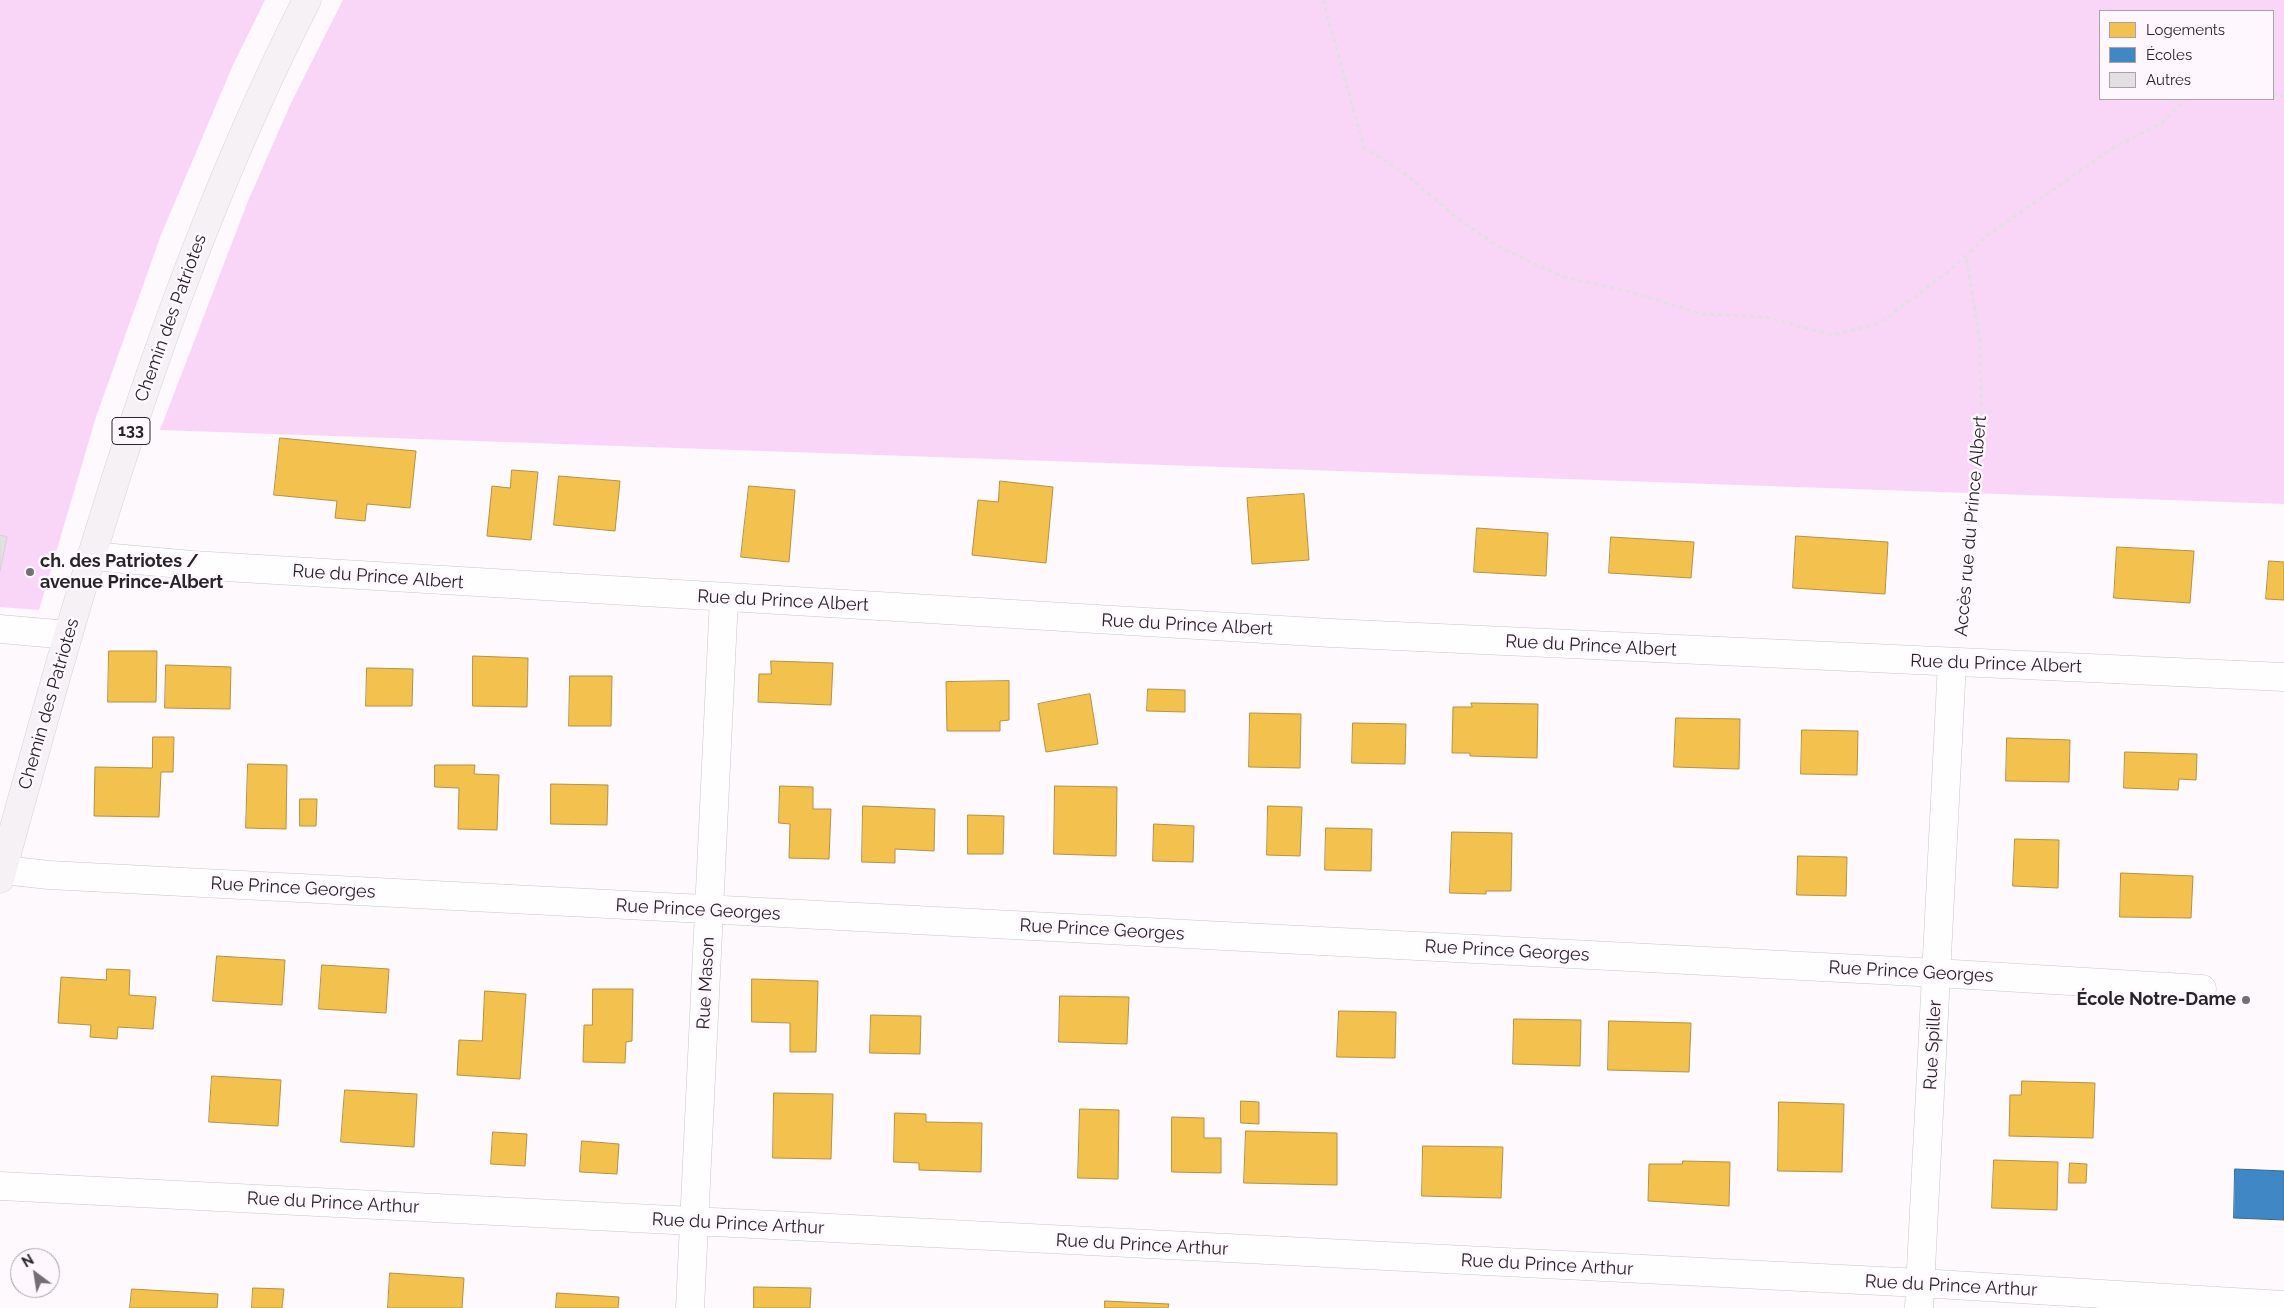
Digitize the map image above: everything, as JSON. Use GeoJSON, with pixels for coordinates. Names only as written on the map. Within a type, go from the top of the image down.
{"type":"FeatureCollection","features":[{"type":"Feature","properties":{"kind":"main road","name":"Chemin des Patriotes"},"geometry":{"type":"LineString","coordinates":[[1,874],[91,556],[141,399],[211,213],[253,111],[307,0]]}},
{"type":"Feature","properties":{"kind":"street","name":"Rue du Prince Albert"},"geometry":{"type":"LineString","coordinates":[[91,556],[192,565],[1331,634],[2284,677]]}},
{"type":"Feature","properties":{"kind":"street","name":"Rue Mason"},"geometry":{"type":"LineString","coordinates":[[690,1308],[724,598]]}},
{"type":"Feature","properties":{"kind":"street"},"geometry":{"type":"LineString","coordinates":[[0,629],[68,635]]}},
{"type":"Feature","properties":{"kind":"street","name":"Rue Spiller"},"geometry":{"type":"LineString","coordinates":[[1919,1296],[1952,662]]}},
{"type":"Feature","properties":{"kind":"street","name":"Rue Prince Georges"},"geometry":{"type":"LineString","coordinates":[[1,874],[1937,973],[2202,989]]}},
{"type":"Feature","properties":{"kind":"street","name":"Rue du Prince Arthur"},"geometry":{"type":"LineString","coordinates":[[0,1186],[694,1222],[1919,1296],[2284,1305]]}},
{"type":"Feature","properties":{"kind":"path"},"geometry":{"type":"LineString","coordinates":[[1323,0],[1364,148],[1403,172],[1452,214],[1497,246],[1561,276],[1630,292],[1702,314],[1765,317],[1832,335],[1878,324],[1949,271],[1988,235],[2114,147],[2162,123],[2185,100]]}},
{"type":"Feature","properties":{"kind":"path","name":"Accès rue du Prince Albert"},"geometry":{"type":"LineString","coordinates":[[1961,630],[1969,516],[1982,440],[1980,343],[1966,255]]}},
{"type":"Feature","properties":{"kind":"shaded area"},"geometry":{"type":"Polygon","coordinates":[[[0,0],[265,0],[233,65],[161,235],[96,417],[39,610],[0,607],[0,0]]]}},
{"type":"Feature","properties":{"kind":"shaded area"},"geometry":{"type":"Polygon","coordinates":[[[343,0],[2284,0],[2284,504],[160,430],[248,201],[291,103],[343,0]]]}},
{"type":"Feature","properties":{"kind":"building: Logements"},"geometry":{"type":"Polygon","coordinates":[[[280,438],[416,451],[410,508],[367,504],[365,521],[335,518],[337,501],[274,495],[280,438]]]}},
{"type":"Feature","properties":{"kind":"building: Logements"},"geometry":{"type":"Polygon","coordinates":[[[512,470],[538,472],[531,540],[487,536],[492,486],[510,488],[512,470]]]}},
{"type":"Feature","properties":{"kind":"building: Logements"},"geometry":{"type":"Polygon","coordinates":[[[559,476],[620,481],[615,531],[554,525],[559,476]]]}},
{"type":"Feature","properties":{"kind":"building: Logements"},"geometry":{"type":"Polygon","coordinates":[[[1000,481],[1053,487],[1046,563],[972,555],[978,500],[998,502],[1000,481]]]}},
{"type":"Feature","properties":{"kind":"building: Logements"},"geometry":{"type":"Polygon","coordinates":[[[749,486],[795,490],[789,562],[741,557],[749,486]]]}},
{"type":"Feature","properties":{"kind":"building: Logements"},"geometry":{"type":"Polygon","coordinates":[[[1304,494],[1309,560],[1252,564],[1247,498],[1304,494]]]}},
{"type":"Feature","properties":{"kind":"building: Logements"},"geometry":{"type":"Polygon","coordinates":[[[1477,528],[1548,533],[1546,576],[1474,572],[1477,528]]]}},
{"type":"Feature","properties":{"kind":"building: Logements"},"geometry":{"type":"Polygon","coordinates":[[[1796,536],[1888,542],[1885,594],[1793,588],[1796,536]]]}},
{"type":"Feature","properties":{"kind":"building: Logements"},"geometry":{"type":"Polygon","coordinates":[[[1611,537],[1694,542],[1691,578],[1609,573],[1611,537]]]}},
{"type":"Feature","properties":{"kind":"building: Logements"},"geometry":{"type":"Polygon","coordinates":[[[2117,547],[2194,551],[2190,603],[2114,598],[2117,547]]]}},
{"type":"Feature","properties":{"kind":"building: Logements"},"geometry":{"type":"Polygon","coordinates":[[[2269,561],[2284,562],[2284,600],[2266,599],[2269,561]]]}},
{"type":"Feature","properties":{"kind":"building: Logements"},"geometry":{"type":"Polygon","coordinates":[[[109,651],[157,651],[156,702],[108,702],[109,651]]]}},
{"type":"Feature","properties":{"kind":"building: Logements"},"geometry":{"type":"Polygon","coordinates":[[[473,656],[528,658],[527,707],[473,706],[473,656]]]}},
{"type":"Feature","properties":{"kind":"building: Logements"},"geometry":{"type":"Polygon","coordinates":[[[771,661],[833,663],[831,705],[758,702],[759,674],[771,674],[771,661]]]}},
{"type":"Feature","properties":{"kind":"building: Logements"},"geometry":{"type":"Polygon","coordinates":[[[166,665],[231,667],[230,709],[165,708],[166,665]]]}},
{"type":"Feature","properties":{"kind":"building: Logements"},"geometry":{"type":"Polygon","coordinates":[[[367,668],[413,669],[412,706],[366,706],[367,668]]]}},
{"type":"Feature","properties":{"kind":"building: Logements"},"geometry":{"type":"Polygon","coordinates":[[[570,676],[612,676],[611,726],[569,726],[570,676]]]}},
{"type":"Feature","properties":{"kind":"building: Logements"},"geometry":{"type":"Polygon","coordinates":[[[1009,681],[1009,720],[1000,721],[1000,731],[947,731],[946,682],[1009,681]]]}},
{"type":"Feature","properties":{"kind":"building: Logements"},"geometry":{"type":"Polygon","coordinates":[[[1148,689],[1185,690],[1185,712],[1147,711],[1148,689]]]}},
{"type":"Feature","properties":{"kind":"building: Logements"},"geometry":{"type":"Polygon","coordinates":[[[1090,694],[1098,744],[1046,752],[1038,704],[1090,694]]]}},
{"type":"Feature","properties":{"kind":"building: Logements"},"geometry":{"type":"Polygon","coordinates":[[[1471,703],[1538,704],[1537,758],[1470,756],[1470,753],[1452,753],[1453,707],[1472,707],[1471,703]]]}},
{"type":"Feature","properties":{"kind":"building: Logements"},"geometry":{"type":"Polygon","coordinates":[[[1250,713],[1301,714],[1300,768],[1249,767],[1250,713]]]}},
{"type":"Feature","properties":{"kind":"building: Logements"},"geometry":{"type":"Polygon","coordinates":[[[1676,718],[1740,719],[1739,769],[1674,767],[1676,718]]]}},
{"type":"Feature","properties":{"kind":"building: Logements"},"geometry":{"type":"Polygon","coordinates":[[[1353,723],[1406,724],[1405,764],[1352,763],[1353,723]]]}},
{"type":"Feature","properties":{"kind":"building: Logements"},"geometry":{"type":"Polygon","coordinates":[[[1802,730],[1858,731],[1857,775],[1801,774],[1802,730]]]}},
{"type":"Feature","properties":{"kind":"building: Logements"},"geometry":{"type":"Polygon","coordinates":[[[153,737],[174,737],[173,772],[161,772],[159,817],[94,816],[95,767],[152,768],[153,737]]]}},
{"type":"Feature","properties":{"kind":"building: Logements"},"geometry":{"type":"Polygon","coordinates":[[[2007,738],[2070,740],[2069,782],[2006,781],[2007,738]]]}},
{"type":"Feature","properties":{"kind":"building: Logements"},"geometry":{"type":"Polygon","coordinates":[[[2125,752],[2197,754],[2196,780],[2179,779],[2178,790],[2124,788],[2125,752]]]}},
{"type":"Feature","properties":{"kind":"building: Logements"},"geometry":{"type":"Polygon","coordinates":[[[248,764],[287,765],[286,829],[246,828],[248,764]]]}},
{"type":"Feature","properties":{"kind":"building: Logements"},"geometry":{"type":"Polygon","coordinates":[[[435,765],[475,765],[474,774],[499,775],[497,830],[458,829],[459,788],[435,787],[435,765]]]}},
{"type":"Feature","properties":{"kind":"building: Logements"},"geometry":{"type":"Polygon","coordinates":[[[551,784],[608,785],[607,825],[551,824],[551,784]]]}},
{"type":"Feature","properties":{"kind":"building: Logements"},"geometry":{"type":"Polygon","coordinates":[[[780,786],[813,787],[813,809],[831,809],[829,859],[789,858],[790,824],[779,823],[780,786]]]}},
{"type":"Feature","properties":{"kind":"building: Logements"},"geometry":{"type":"Polygon","coordinates":[[[1055,786],[1117,787],[1116,856],[1054,854],[1055,786]]]}},
{"type":"Feature","properties":{"kind":"building: Logements"},"geometry":{"type":"Polygon","coordinates":[[[300,799],[317,799],[316,826],[300,826],[300,799]]]}},
{"type":"Feature","properties":{"kind":"building: Logements"},"geometry":{"type":"Polygon","coordinates":[[[863,806],[935,809],[934,851],[895,849],[895,863],[862,862],[863,806]]]}},
{"type":"Feature","properties":{"kind":"building: Logements"},"geometry":{"type":"Polygon","coordinates":[[[1268,806],[1302,807],[1300,856],[1267,855],[1268,806]]]}},
{"type":"Feature","properties":{"kind":"building: Logements"},"geometry":{"type":"Polygon","coordinates":[[[968,815],[1004,816],[1003,854],[968,854],[968,815]]]}},
{"type":"Feature","properties":{"kind":"building: Logements"},"geometry":{"type":"Polygon","coordinates":[[[1154,824],[1194,826],[1193,862],[1153,861],[1154,824]]]}},
{"type":"Feature","properties":{"kind":"building: Logements"},"geometry":{"type":"Polygon","coordinates":[[[1326,828],[1372,829],[1371,871],[1325,870],[1326,828]]]}},
{"type":"Feature","properties":{"kind":"building: Logements"},"geometry":{"type":"Polygon","coordinates":[[[1452,832],[1512,833],[1511,891],[1486,891],[1486,894],[1450,893],[1452,832]]]}},
{"type":"Feature","properties":{"kind":"building: Logements"},"geometry":{"type":"Polygon","coordinates":[[[2015,839],[2059,840],[2058,888],[2013,886],[2015,839]]]}},
{"type":"Feature","properties":{"kind":"building: Logements"},"geometry":{"type":"Polygon","coordinates":[[[1798,856],[1847,857],[1846,896],[1797,895],[1798,856]]]}},
{"type":"Feature","properties":{"kind":"building: Logements"},"geometry":{"type":"Polygon","coordinates":[[[2121,873],[2193,876],[2191,918],[2120,917],[2121,873]]]}},
{"type":"Feature","properties":{"kind":"building: Logements"},"geometry":{"type":"Polygon","coordinates":[[[217,956],[285,960],[282,1005],[213,1001],[217,956]]]}},
{"type":"Feature","properties":{"kind":"building: Logements"},"geometry":{"type":"Polygon","coordinates":[[[322,965],[389,969],[386,1013],[319,1009],[322,965]]]}},
{"type":"Feature","properties":{"kind":"building: Logements"},"geometry":{"type":"Polygon","coordinates":[[[107,969],[130,970],[129,995],[156,997],[153,1029],[118,1027],[117,1039],[90,1037],[91,1025],[58,1023],[61,977],[106,980],[107,969]]]}},
{"type":"Feature","properties":{"kind":"building: Logements"},"geometry":{"type":"Polygon","coordinates":[[[752,979],[818,981],[816,1052],[790,1052],[790,1023],[752,1022],[752,979]]]}},
{"type":"Feature","properties":{"kind":"building: Logements"},"geometry":{"type":"Polygon","coordinates":[[[593,989],[633,989],[632,1041],[626,1042],[625,1063],[583,1062],[584,1025],[592,1025],[593,989]]]}},
{"type":"Feature","properties":{"kind":"building: Logements"},"geometry":{"type":"Polygon","coordinates":[[[485,991],[526,994],[520,1079],[457,1075],[459,1040],[482,1041],[485,991]]]}},
{"type":"Feature","properties":{"kind":"building: Logements"},"geometry":{"type":"Polygon","coordinates":[[[1060,996],[1129,997],[1127,1044],[1059,1042],[1060,996]]]}},
{"type":"Feature","properties":{"kind":"building: Logements"},"geometry":{"type":"Polygon","coordinates":[[[1339,1011],[1396,1012],[1395,1058],[1337,1057],[1339,1011]]]}},
{"type":"Feature","properties":{"kind":"building: Logements"},"geometry":{"type":"Polygon","coordinates":[[[871,1015],[921,1016],[920,1054],[870,1053],[871,1015]]]}},
{"type":"Feature","properties":{"kind":"building: Logements"},"geometry":{"type":"Polygon","coordinates":[[[1514,1019],[1581,1020],[1580,1066],[1513,1064],[1514,1019]]]}},
{"type":"Feature","properties":{"kind":"building: Logements"},"geometry":{"type":"Polygon","coordinates":[[[1609,1021],[1691,1023],[1689,1072],[1608,1070],[1609,1021]]]}},
{"type":"Feature","properties":{"kind":"building: Logements"},"geometry":{"type":"Polygon","coordinates":[[[212,1076],[281,1080],[278,1126],[209,1122],[212,1076]]]}},
{"type":"Feature","properties":{"kind":"building: Logements"},"geometry":{"type":"Polygon","coordinates":[[[2022,1081],[2095,1083],[2093,1138],[2009,1136],[2010,1095],[2021,1095],[2022,1081]]]}},
{"type":"Feature","properties":{"kind":"building: Logements"},"geometry":{"type":"Polygon","coordinates":[[[345,1090],[417,1094],[414,1147],[341,1142],[345,1090]]]}},
{"type":"Feature","properties":{"kind":"building: Logements"},"geometry":{"type":"Polygon","coordinates":[[[774,1093],[833,1094],[831,1159],[773,1158],[774,1093]]]}},
{"type":"Feature","properties":{"kind":"building: Logements"},"geometry":{"type":"Polygon","coordinates":[[[1241,1101],[1259,1102],[1259,1124],[1241,1123],[1241,1101]]]}},
{"type":"Feature","properties":{"kind":"building: Logements"},"geometry":{"type":"Polygon","coordinates":[[[1779,1102],[1844,1104],[1842,1172],[1778,1171],[1779,1102]]]}},
{"type":"Feature","properties":{"kind":"building: Logements"},"geometry":{"type":"Polygon","coordinates":[[[1080,1109],[1119,1110],[1118,1179],[1078,1178],[1080,1109]]]}},
{"type":"Feature","properties":{"kind":"building: Logements"},"geometry":{"type":"Polygon","coordinates":[[[895,1113],[926,1114],[926,1122],[982,1123],[981,1172],[919,1170],[919,1163],[894,1162],[895,1113]]]}},
{"type":"Feature","properties":{"kind":"building: Logements"},"geometry":{"type":"Polygon","coordinates":[[[1172,1117],[1204,1118],[1204,1138],[1221,1138],[1221,1173],[1172,1172],[1172,1117]]]}},
{"type":"Feature","properties":{"kind":"building: Logements"},"geometry":{"type":"Polygon","coordinates":[[[1246,1131],[1337,1133],[1337,1185],[1244,1183],[1246,1131]]]}},
{"type":"Feature","properties":{"kind":"building: Logements"},"geometry":{"type":"Polygon","coordinates":[[[493,1132],[527,1134],[525,1166],[491,1164],[493,1132]]]}},
{"type":"Feature","properties":{"kind":"building: Logements"},"geometry":{"type":"Polygon","coordinates":[[[582,1141],[619,1144],[617,1174],[580,1172],[582,1141]]]}},
{"type":"Feature","properties":{"kind":"building: Logements"},"geometry":{"type":"Polygon","coordinates":[[[1423,1146],[1503,1147],[1501,1198],[1422,1196],[1423,1146]]]}},
{"type":"Feature","properties":{"kind":"building: Logements"},"geometry":{"type":"Polygon","coordinates":[[[1994,1160],[2058,1162],[2057,1210],[1992,1208],[1994,1160]]]}},
{"type":"Feature","properties":{"kind":"building: Logements"},"geometry":{"type":"Polygon","coordinates":[[[1683,1161],[1730,1162],[1729,1206],[1648,1201],[1649,1164],[1682,1164],[1683,1161]]]}},
{"type":"Feature","properties":{"kind":"building: Logements"},"geometry":{"type":"Polygon","coordinates":[[[2070,1163],[2087,1164],[2086,1183],[2069,1183],[2070,1163]]]}},
{"type":"Feature","properties":{"kind":"building: Logements"},"geometry":{"type":"Polygon","coordinates":[[[390,1273],[464,1278],[462,1308],[388,1308],[390,1273]]]}},
{"type":"Feature","properties":{"kind":"building: Logements"},"geometry":{"type":"Polygon","coordinates":[[[754,1287],[811,1288],[810,1308],[754,1308],[754,1287]]]}},
{"type":"Feature","properties":{"kind":"building: Logements"},"geometry":{"type":"Polygon","coordinates":[[[253,1288],[284,1289],[282,1308],[252,1308],[253,1288]]]}},
{"type":"Feature","properties":{"kind":"building: Logements"},"geometry":{"type":"Polygon","coordinates":[[[132,1289],[218,1294],[217,1308],[130,1308],[132,1289]]]}},
{"type":"Feature","properties":{"kind":"building: Logements"},"geometry":{"type":"Polygon","coordinates":[[[557,1293],[619,1297],[618,1308],[556,1308],[557,1293]]]}},
{"type":"Feature","properties":{"kind":"building: Logements"},"geometry":{"type":"Polygon","coordinates":[[[1105,1301],[1169,1304],[1168,1308],[1105,1308],[1105,1301]]]}},
{"type":"Feature","properties":{"kind":"building: Écoles"},"geometry":{"type":"Polygon","coordinates":[[[2235,1169],[2284,1171],[2284,1220],[2234,1218],[2235,1169]]]}},
{"type":"Feature","properties":{"kind":"building: Autres"},"geometry":{"type":"Polygon","coordinates":[[[0,535],[7,537],[0,571],[0,535]]]}},
{"type":"Feature","properties":{"kind":"place","name":"ch. des Patriotes / avenue Prince-Albert"},"geometry":{"type":"Point","coordinates":[30,572]}},
{"type":"Feature","properties":{"kind":"place","name":"École Notre-Dame"},"geometry":{"type":"Point","coordinates":[2246,1000]}}]}
